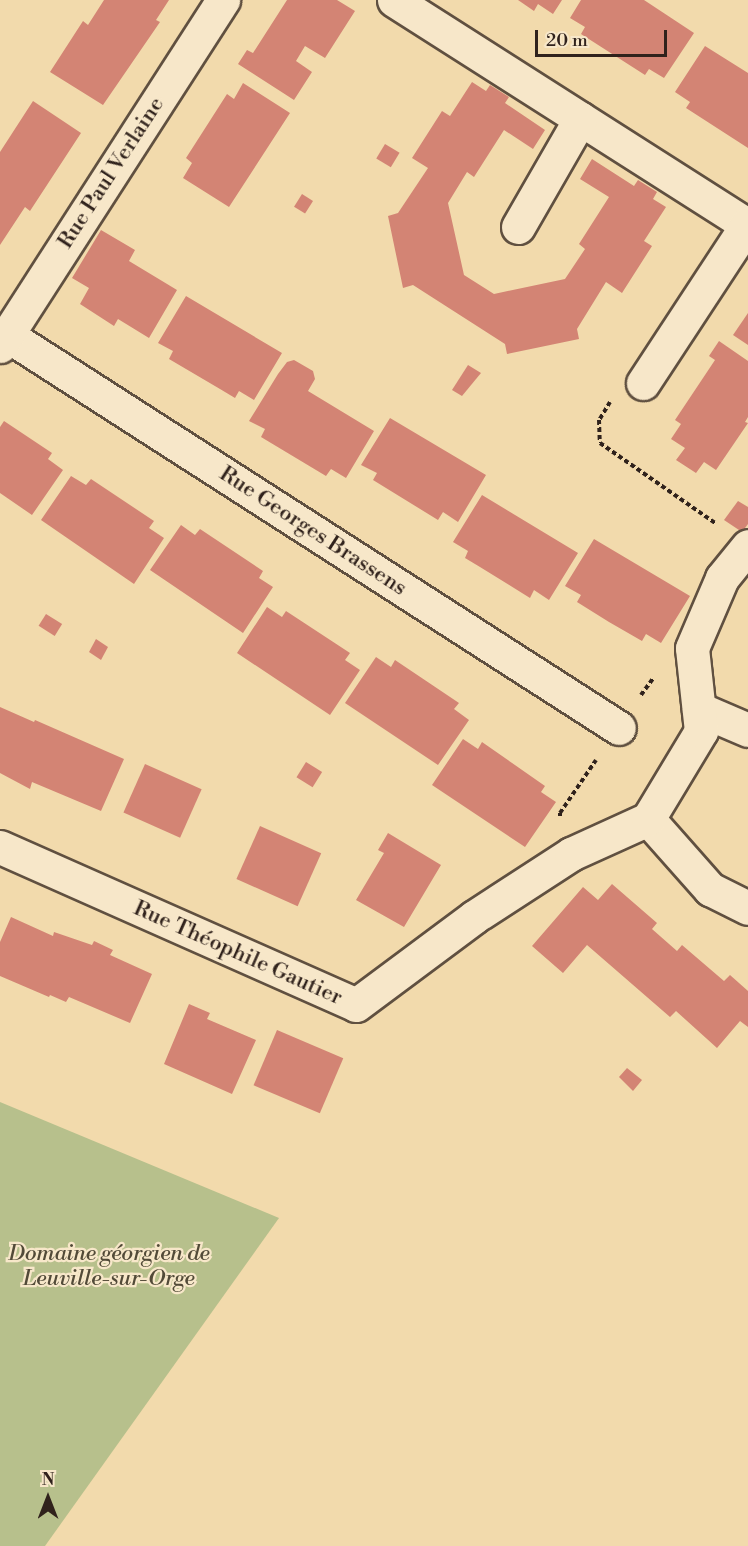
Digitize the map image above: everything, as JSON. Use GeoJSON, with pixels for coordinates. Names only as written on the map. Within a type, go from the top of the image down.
{"type":"FeatureCollection","features":[{"type":"Feature","properties":{"kind":"street","name":"Rue Paul Verlaine"},"geometry":{"type":"LineString","coordinates":[[3,340],[223,0]]}},
{"type":"Feature","properties":{"kind":"street"},"geometry":{"type":"LineString","coordinates":[[394,0],[747,224],[643,383]]}},
{"type":"Feature","properties":{"kind":"street"},"geometry":{"type":"LineString","coordinates":[[518,227],[580,119]]}},
{"type":"Feature","properties":{"kind":"street","name":"Rue Georges Brassens"},"geometry":{"type":"LineString","coordinates":[[3,340],[619,728]]}},
{"type":"Feature","properties":{"kind":"street"},"geometry":{"type":"LineString","coordinates":[[748,546],[722,579],[692,648],[701,731],[648,819],[710,889],[748,908]]}},
{"type":"Feature","properties":{"kind":"street"},"geometry":{"type":"LineString","coordinates":[[699,709],[748,730]]}},
{"type":"Feature","properties":{"kind":"street","name":"Rue Théophile Gautier"},"geometry":{"type":"LineString","coordinates":[[0,848],[356,1005],[474,917],[571,854],[648,819]]}},
{"type":"Feature","properties":{"kind":"path"},"geometry":{"type":"LineString","coordinates":[[643,383],[626,378],[599,420],[600,443],[711,520]]}},
{"type":"Feature","properties":{"kind":"path"},"geometry":{"type":"LineString","coordinates":[[571,854],[560,813],[648,684]]}},
{"type":"Feature","properties":{"kind":"green space","name":"Domaine géorgien de Leuville-sur-Orge"},"geometry":{"type":"Polygon","coordinates":[[[0,1102],[279,1218],[45,1546],[0,1546],[0,1102]]]}},
{"type":"Feature","properties":{"kind":"building"},"geometry":{"type":"Polygon","coordinates":[[[104,0],[169,0],[156,20],[160,22],[103,105],[50,72],[83,21],[88,25],[104,0]]]}},
{"type":"Feature","properties":{"kind":"building"},"geometry":{"type":"Polygon","coordinates":[[[287,0],[337,0],[355,11],[325,58],[305,46],[296,61],[312,72],[294,100],[238,64],[247,50],[253,53],[287,0]]]}},
{"type":"Feature","properties":{"kind":"building"},"geometry":{"type":"Polygon","coordinates":[[[518,0],[562,0],[553,14],[538,4],[534,11],[518,0]]]}},
{"type":"Feature","properties":{"kind":"building"},"geometry":{"type":"Polygon","coordinates":[[[581,0],[644,0],[694,33],[664,78],[649,69],[645,75],[581,34],[585,27],[570,18],[581,0]]]}},
{"type":"Feature","properties":{"kind":"building"},"geometry":{"type":"Polygon","coordinates":[[[705,46],[748,73],[748,148],[686,108],[690,102],[675,92],[705,46]]]}},
{"type":"Feature","properties":{"kind":"building"},"geometry":{"type":"Polygon","coordinates":[[[472,82],[486,91],[490,85],[509,97],[505,103],[545,130],[533,149],[504,130],[474,177],[467,172],[448,203],[464,275],[494,294],[565,279],[585,249],[579,244],[609,197],[580,179],[592,159],[634,186],[638,180],[657,192],[653,199],[666,207],[644,241],[652,246],[622,293],[606,282],[577,329],[579,339],[507,354],[505,344],[413,285],[403,288],[388,216],[398,213],[428,168],[412,158],[442,111],[450,116],[472,82]]]}},
{"type":"Feature","properties":{"kind":"building"},"geometry":{"type":"Polygon","coordinates":[[[243,83],[290,113],[229,207],[183,178],[192,163],[186,158],[227,94],[234,99],[243,83]]]}},
{"type":"Feature","properties":{"kind":"building"},"geometry":{"type":"Polygon","coordinates":[[[33,101],[81,133],[30,211],[25,207],[0,245],[0,152],[33,101]]]}},
{"type":"Feature","properties":{"kind":"building"},"geometry":{"type":"Polygon","coordinates":[[[385,144],[400,153],[391,167],[376,159],[385,144]]]}},
{"type":"Feature","properties":{"kind":"building"},"geometry":{"type":"Polygon","coordinates":[[[302,194],[313,201],[305,214],[294,207],[302,194]]]}},
{"type":"Feature","properties":{"kind":"building"},"geometry":{"type":"Polygon","coordinates":[[[101,230],[135,250],[129,261],[177,290],[149,338],[118,319],[114,326],[80,304],[89,288],[72,278],[101,230]]]}},
{"type":"Feature","properties":{"kind":"building"},"geometry":{"type":"Polygon","coordinates":[[[186,296],[282,353],[254,400],[239,391],[235,398],[169,359],[173,351],[158,343],[186,296]]]}},
{"type":"Feature","properties":{"kind":"building"},"geometry":{"type":"Polygon","coordinates":[[[748,313],[748,345],[733,335],[748,313]]]}},
{"type":"Feature","properties":{"kind":"building"},"geometry":{"type":"Polygon","coordinates":[[[719,341],[748,361],[748,417],[745,422],[748,423],[716,470],[704,462],[696,473],[676,460],[685,448],[671,439],[681,424],[675,420],[715,360],[709,356],[719,341]]]}},
{"type":"Feature","properties":{"kind":"building"},"geometry":{"type":"Polygon","coordinates":[[[294,360],[313,371],[315,379],[308,391],[374,431],[346,478],[331,469],[326,476],[261,437],[265,429],[249,421],[278,374],[287,362],[294,360]]]}},
{"type":"Feature","properties":{"kind":"building"},"geometry":{"type":"Polygon","coordinates":[[[468,365],[481,373],[462,396],[452,390],[468,365]]]}},
{"type":"Feature","properties":{"kind":"building"},"geometry":{"type":"Polygon","coordinates":[[[390,418],[486,475],[458,522],[443,512],[438,520],[373,480],[377,473],[361,465],[390,418]]]}},
{"type":"Feature","properties":{"kind":"building"},"geometry":{"type":"Polygon","coordinates":[[[4,421],[52,453],[48,459],[63,470],[32,515],[0,493],[0,427],[4,421]]]}},
{"type":"Feature","properties":{"kind":"building"},"geometry":{"type":"Polygon","coordinates":[[[71,476],[86,485],[91,479],[154,521],[149,528],[164,538],[134,584],[41,520],[71,476]]]}},
{"type":"Feature","properties":{"kind":"building"},"geometry":{"type":"Polygon","coordinates":[[[482,495],[578,553],[549,600],[534,590],[530,598],[465,558],[468,551],[453,542],[482,495]]]}},
{"type":"Feature","properties":{"kind":"building"},"geometry":{"type":"Polygon","coordinates":[[[738,501],[748,507],[748,524],[742,532],[724,520],[738,501]]]}},
{"type":"Feature","properties":{"kind":"building"},"geometry":{"type":"Polygon","coordinates":[[[181,525],[195,535],[200,529],[263,571],[259,578],[273,587],[243,633],[150,570],[181,525]]]}},
{"type":"Feature","properties":{"kind":"building"},"geometry":{"type":"Polygon","coordinates":[[[594,539],[690,596],[661,643],[646,634],[642,641],[609,622],[577,602],[581,595],[565,586],[594,539]]]}},
{"type":"Feature","properties":{"kind":"building"},"geometry":{"type":"Polygon","coordinates":[[[267,607],[282,617],[286,611],[350,653],[345,660],[360,670],[330,715],[237,653],[267,607]]]}},
{"type":"Feature","properties":{"kind":"building"},"geometry":{"type":"Polygon","coordinates":[[[46,614],[62,624],[55,636],[39,626],[46,614]]]}},
{"type":"Feature","properties":{"kind":"building"},"geometry":{"type":"Polygon","coordinates":[[[96,639],[108,647],[101,660],[89,652],[96,639]]]}},
{"type":"Feature","properties":{"kind":"building"},"geometry":{"type":"Polygon","coordinates":[[[376,657],[391,667],[395,660],[459,703],[454,709],[469,720],[438,765],[345,703],[376,657]]]}},
{"type":"Feature","properties":{"kind":"building"},"geometry":{"type":"Polygon","coordinates":[[[0,707],[124,759],[101,811],[32,782],[30,789],[0,773],[0,707]]]}},
{"type":"Feature","properties":{"kind":"building"},"geometry":{"type":"Polygon","coordinates":[[[463,739],[478,749],[482,742],[545,786],[541,792],[556,802],[525,847],[432,785],[463,739]]]}},
{"type":"Feature","properties":{"kind":"building"},"geometry":{"type":"Polygon","coordinates":[[[306,762],[322,772],[313,787],[296,777],[306,762]]]}},
{"type":"Feature","properties":{"kind":"building"},"geometry":{"type":"Polygon","coordinates":[[[145,764],[202,789],[180,838],[123,812],[145,764]]]}},
{"type":"Feature","properties":{"kind":"building"},"geometry":{"type":"Polygon","coordinates":[[[260,826],[321,853],[298,906],[236,879],[260,826]]]}},
{"type":"Feature","properties":{"kind":"building"},"geometry":{"type":"Polygon","coordinates":[[[388,833],[441,865],[404,927],[356,900],[384,853],[378,850],[388,833]]]}},
{"type":"Feature","properties":{"kind":"building"},"geometry":{"type":"Polygon","coordinates":[[[612,884],[657,923],[652,929],[677,951],[682,945],[724,981],[730,975],[748,991],[748,1027],[740,1021],[717,1048],[676,1011],[670,1017],[587,945],[563,973],[532,946],[583,887],[598,900],[612,884]]]}},
{"type":"Feature","properties":{"kind":"building"},"geometry":{"type":"Polygon","coordinates":[[[11,917],[53,936],[54,932],[92,945],[94,941],[113,950],[110,955],[152,974],[130,1023],[69,997],[66,1002],[50,995],[49,997],[0,976],[0,942],[11,917]]]}},
{"type":"Feature","properties":{"kind":"building"},"geometry":{"type":"Polygon","coordinates":[[[189,1004],[210,1013],[207,1019],[256,1040],[232,1094],[164,1064],[189,1004]]]}},
{"type":"Feature","properties":{"kind":"building"},"geometry":{"type":"Polygon","coordinates":[[[277,1030],[343,1058],[320,1113],[254,1085],[277,1030]]]}},
{"type":"Feature","properties":{"kind":"building"},"geometry":{"type":"Polygon","coordinates":[[[627,1068],[642,1080],[633,1091],[619,1077],[627,1068]]]}}]}
